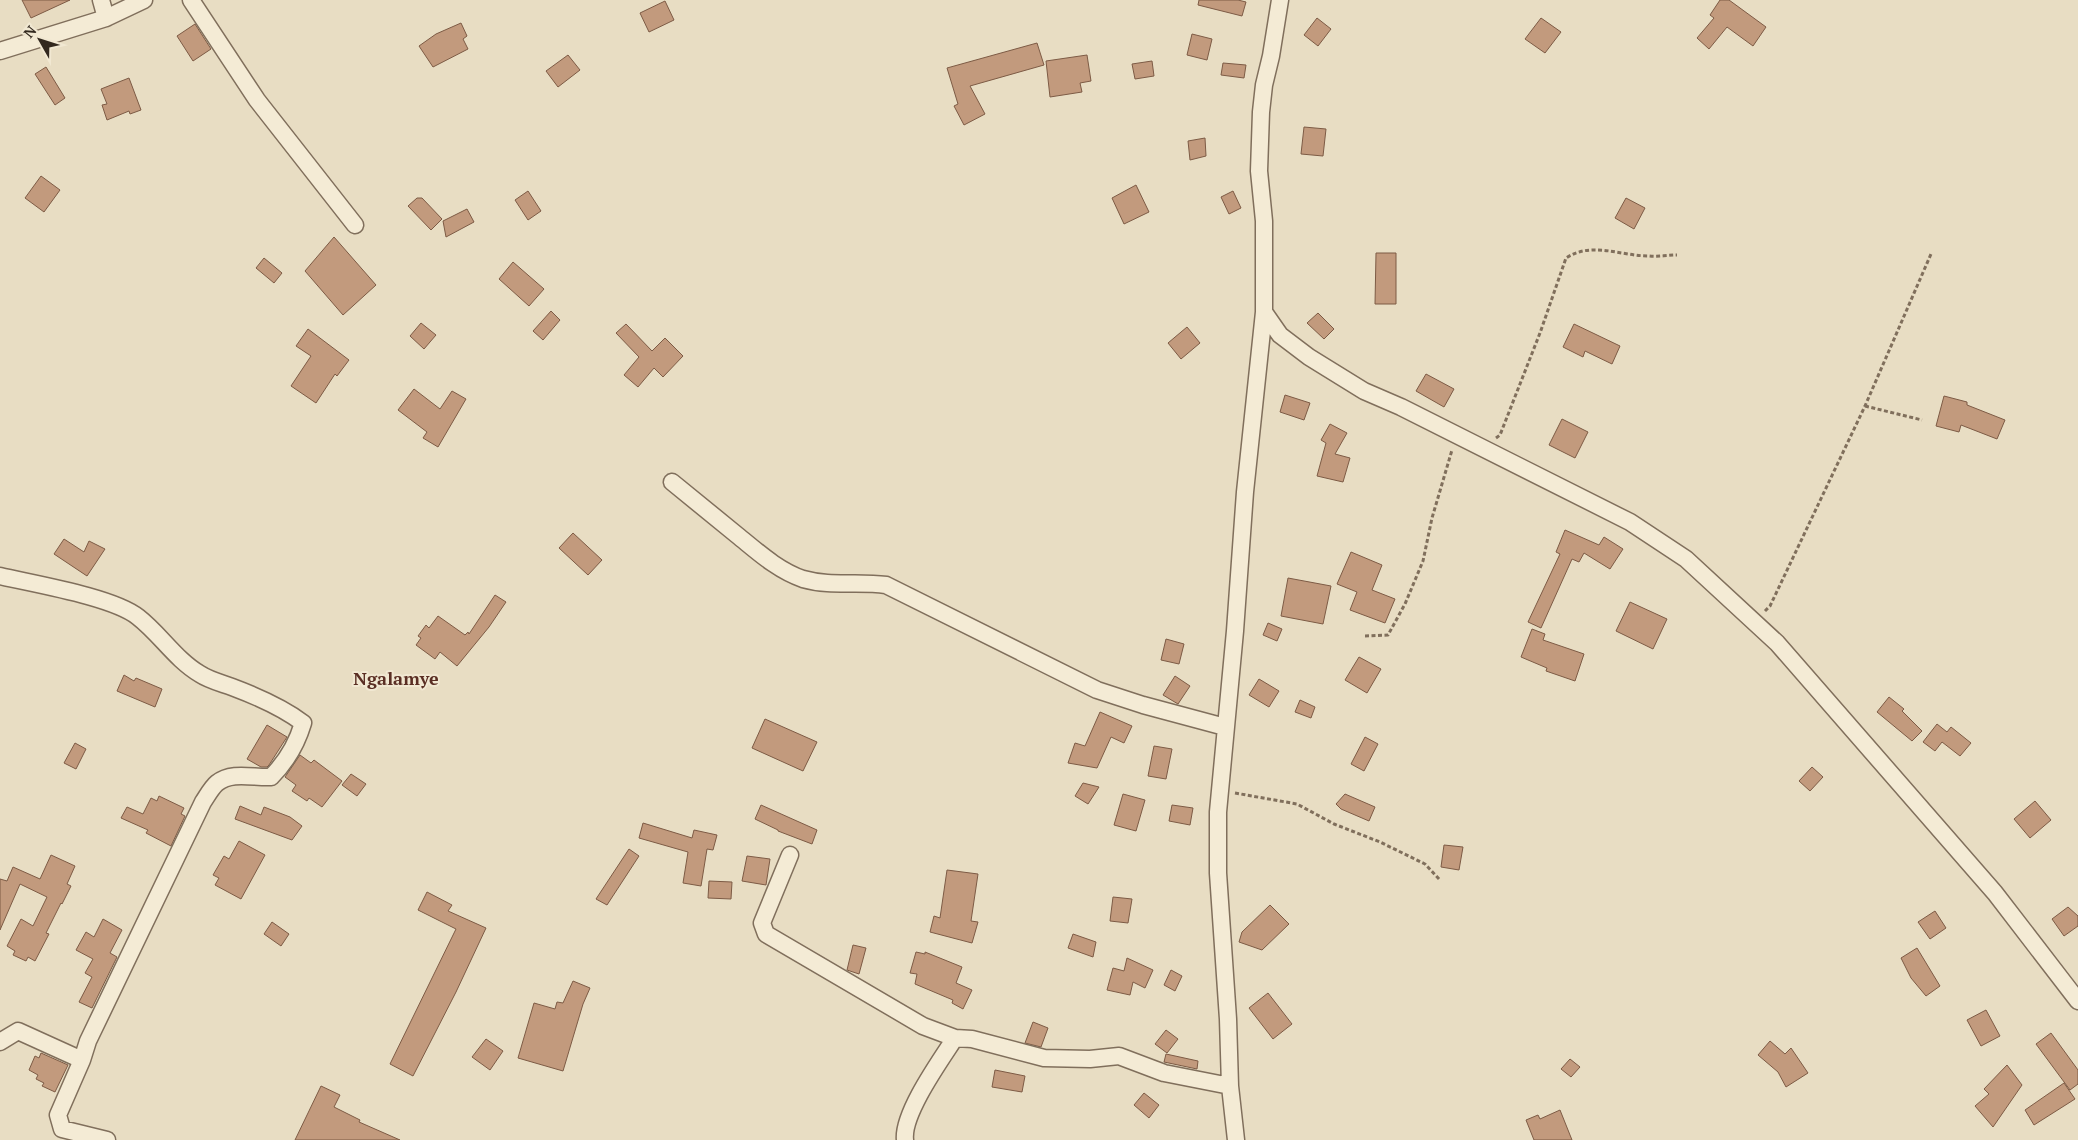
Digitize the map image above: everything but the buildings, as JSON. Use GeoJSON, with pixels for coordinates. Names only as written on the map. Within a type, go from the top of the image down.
{"type":"FeatureCollection","features":[{"type":"Feature","properties":{"kind":"street"},"geometry":{"type":"LineString","coordinates":[[102,0],[106,18]]}},
{"type":"Feature","properties":{"kind":"street"},"geometry":{"type":"LineString","coordinates":[[0,51],[106,18],[144,0]]}},
{"type":"Feature","properties":{"kind":"street"},"geometry":{"type":"LineString","coordinates":[[191,0],[257,100],[355,225]]}},
{"type":"Feature","properties":{"kind":"street"},"geometry":{"type":"LineString","coordinates":[[1236,1140],[1230,1086],[1224,951],[1218,873],[1220,791],[1235,631],[1245,492],[1264,312],[1264,221],[1259,171],[1260,112],[1280,0]]}},
{"type":"Feature","properties":{"kind":"street"},"geometry":{"type":"LineString","coordinates":[[1264,312],[1280,335],[1337,376],[1630,522],[1686,559],[1777,643],[1995,893],[2078,1001]]}},
{"type":"Feature","properties":{"kind":"street"},"geometry":{"type":"LineString","coordinates":[[672,482],[769,561],[789,573],[804,579],[824,583],[845,585],[867,582],[886,586],[1097,690],[1143,706],[1225,727]]}},
{"type":"Feature","properties":{"kind":"street"},"geometry":{"type":"LineString","coordinates":[[0,576],[125,608],[138,616],[170,649],[199,674],[242,691],[293,715],[303,722],[300,734],[283,765],[271,777],[256,778],[235,775],[217,783],[203,802],[88,1041],[58,1116],[62,1129],[107,1140]]}},
{"type":"Feature","properties":{"kind":"street"},"geometry":{"type":"LineString","coordinates":[[790,855],[762,923],[766,934],[922,1026],[955,1038],[972,1038],[1044,1058],[1090,1059],[1119,1056],[1164,1073],[1230,1086]]}},
{"type":"Feature","properties":{"kind":"street"},"geometry":{"type":"LineString","coordinates":[[0,1042],[18,1030],[82,1060]]}},
{"type":"Feature","properties":{"kind":"street"},"geometry":{"type":"LineString","coordinates":[[905,1140],[904,1130],[923,1090],[955,1038]]}},
{"type":"Feature","properties":{"kind":"path"},"geometry":{"type":"LineString","coordinates":[[1484,449],[1500,435],[1566,258],[1576,252],[1599,250],[1648,256],[1676,255]]}},
{"type":"Feature","properties":{"kind":"path"},"geometry":{"type":"LineString","coordinates":[[1753,621],[1770,606],[1865,406],[1931,254]]}},
{"type":"Feature","properties":{"kind":"path"},"geometry":{"type":"LineString","coordinates":[[1865,406],[1922,420]]}},
{"type":"Feature","properties":{"kind":"path"},"geometry":{"type":"LineString","coordinates":[[1365,636],[1388,635],[1405,604],[1423,561],[1432,518],[1456,435]]}},
{"type":"Feature","properties":{"kind":"path"},"geometry":{"type":"LineString","coordinates":[[1220,791],[1297,804],[1334,824],[1380,842],[1425,864],[1440,880]]}},
{"type":"Feature","properties":{"kind":"district","name":"Ngalamye"},"geometry":{"type":"Point","coordinates":[396,678]}}]}
